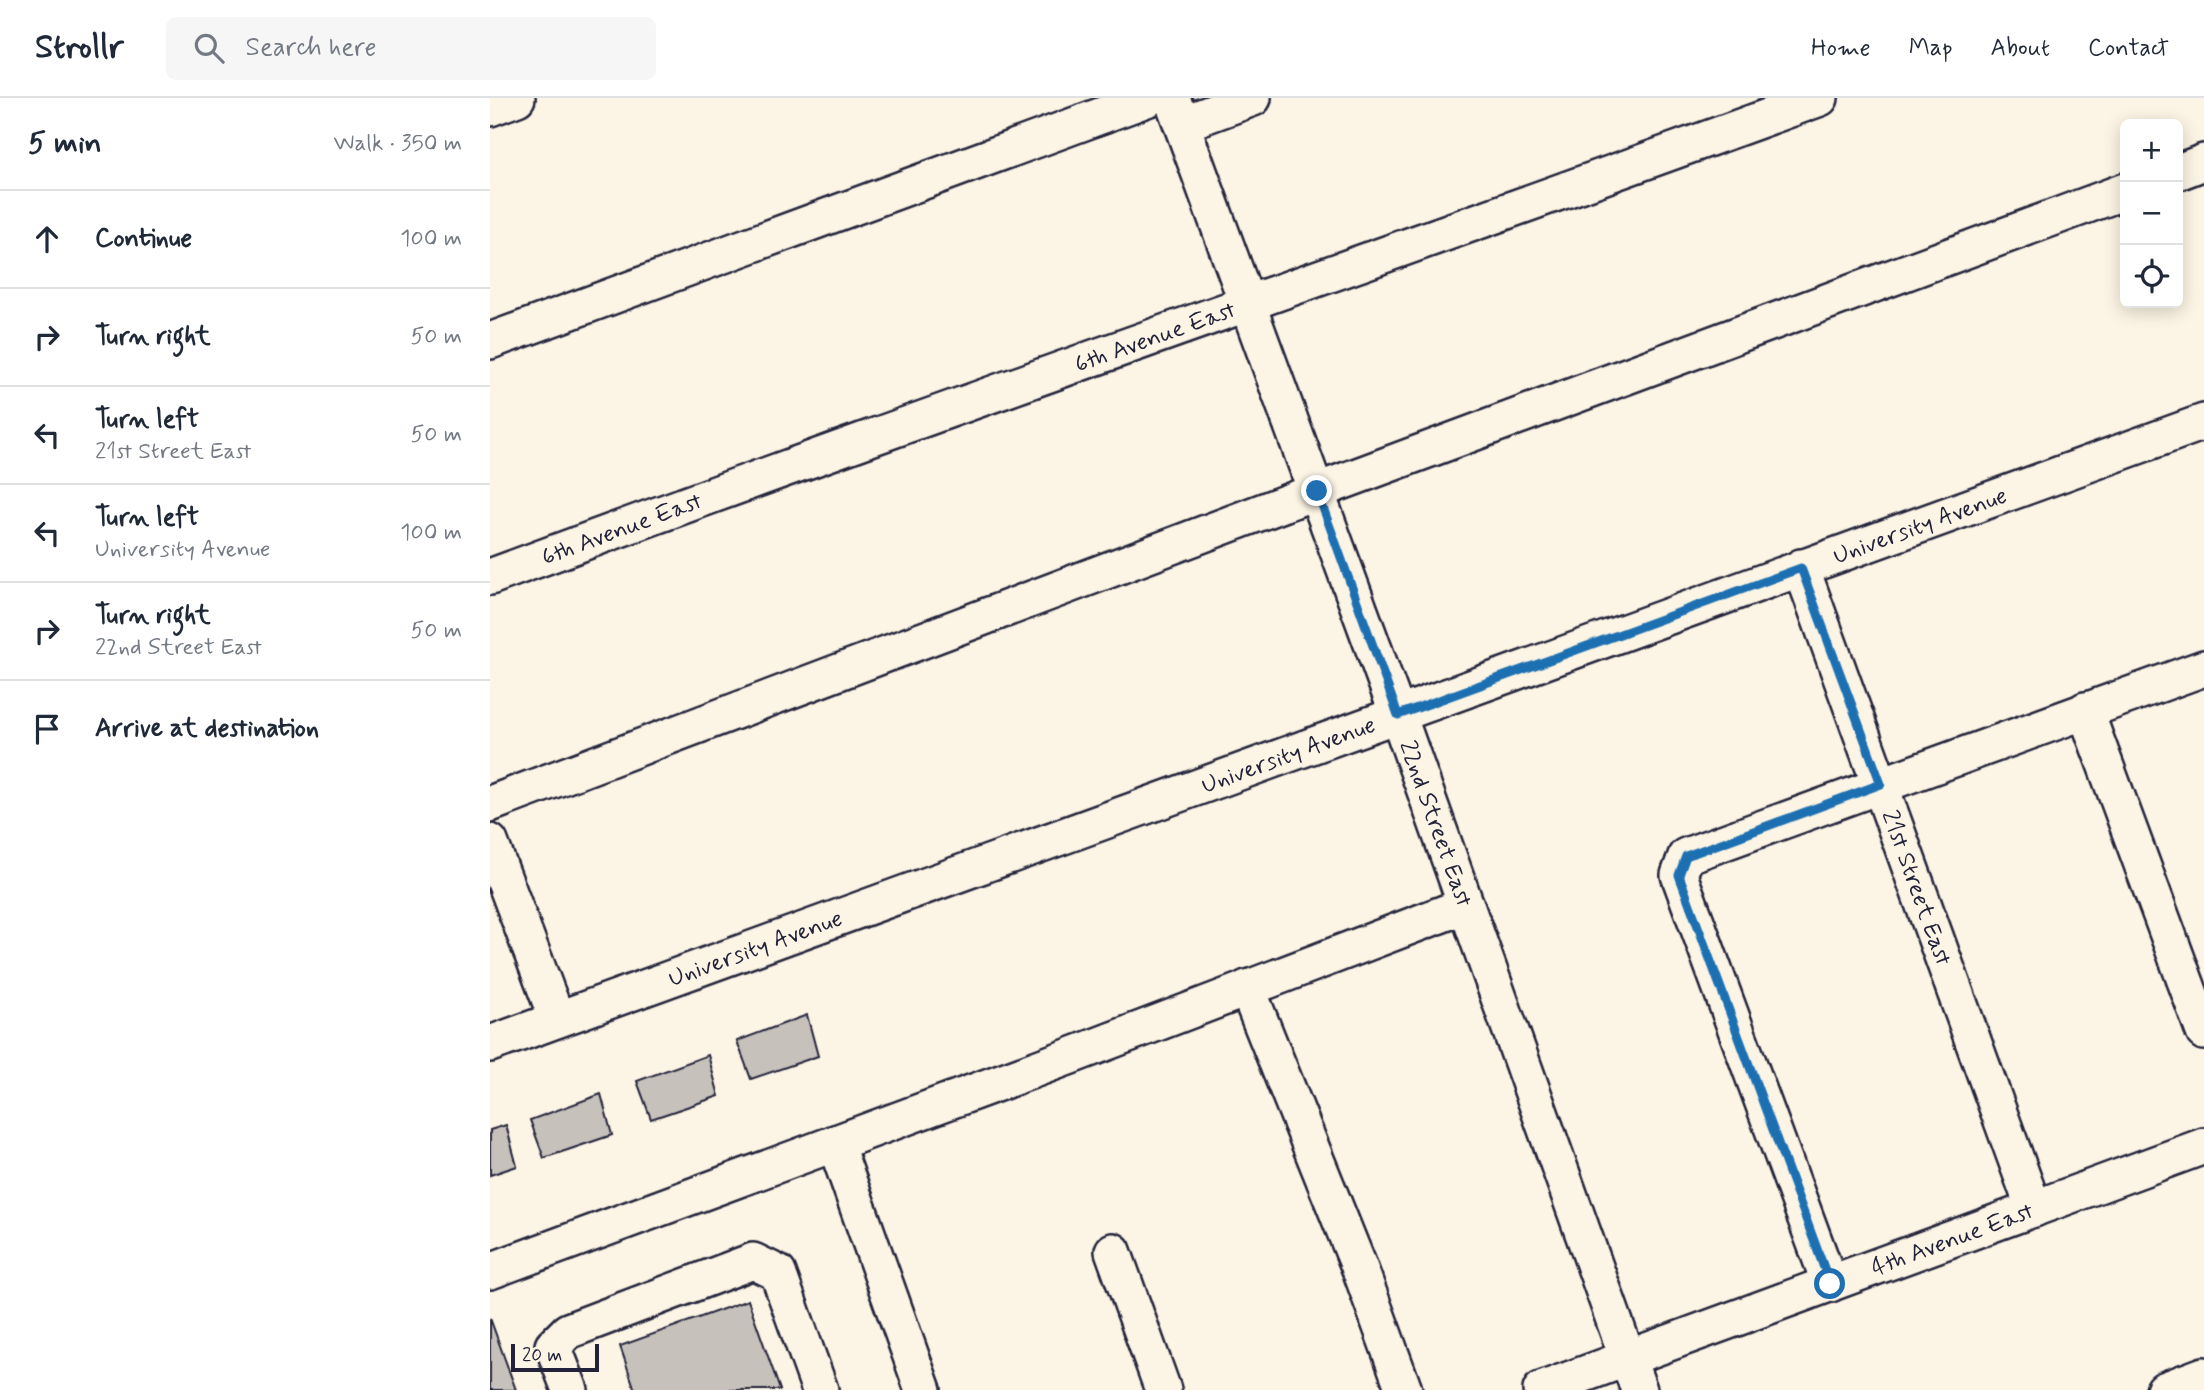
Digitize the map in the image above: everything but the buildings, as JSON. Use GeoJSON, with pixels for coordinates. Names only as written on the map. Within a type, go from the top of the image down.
{"type":"FeatureCollection","features":[{"type":"Feature","properties":{"kind":"street"},"geometry":{"type":"LineString","coordinates":[[490,108],[517,98]]}},
{"type":"Feature","properties":{"kind":"street"},"geometry":{"type":"LineString","coordinates":[[490,341],[1149,98]]}},
{"type":"Feature","properties":{"kind":"street"},"geometry":{"type":"LineString","coordinates":[[1177,111],[1253,98]]}},
{"type":"Feature","properties":{"kind":"street","name":"6th Avenue East"},"geometry":{"type":"LineString","coordinates":[[490,577],[748,481],[1820,98]]}},
{"type":"Feature","properties":{"kind":"street","name":"22nd Street East"},"geometry":{"type":"LineString","coordinates":[[1177,111],[1398,715],[1633,1374]]}},
{"type":"Feature","properties":{"kind":"street"},"geometry":{"type":"LineString","coordinates":[[2183,170],[2204,162]]}},
{"type":"Feature","properties":{"kind":"street"},"geometry":{"type":"LineString","coordinates":[[490,804],[1317,491],[2120,193]]}},
{"type":"Feature","properties":{"kind":"street","name":"University Avenue"},"geometry":{"type":"LineString","coordinates":[[490,1044],[2204,422]]}},
{"type":"Feature","properties":{"kind":"street","name":"21st Street East"},"geometry":{"type":"LineString","coordinates":[[1801,568],[2034,1209]]}},
{"type":"Feature","properties":{"kind":"street"},"geometry":{"type":"LineString","coordinates":[[1830,1284],[1679,875],[1686,856],[2204,668]]}},
{"type":"Feature","properties":{"kind":"street"},"geometry":{"type":"LineString","coordinates":[[2085,710],[2204,1032]]}},
{"type":"Feature","properties":{"kind":"street"},"geometry":{"type":"LineString","coordinates":[[490,842],[557,1019]]}},
{"type":"Feature","properties":{"kind":"street"},"geometry":{"type":"LineString","coordinates":[[490,1271],[1466,905]]}},
{"type":"Feature","properties":{"kind":"street"},"geometry":{"type":"LineString","coordinates":[[1247,988],[1360,1269],[1404,1390]]}},
{"type":"Feature","properties":{"kind":"street"},"geometry":{"type":"LineString","coordinates":[[835,1143],[923,1390]]}},
{"type":"Feature","properties":{"kind":"street","name":"4th Avenue East"},"geometry":{"type":"LineString","coordinates":[[1541,1390],[1633,1374],[1830,1284],[2204,1146]]}},
{"type":"Feature","properties":{"kind":"street"},"geometry":{"type":"LineString","coordinates":[[1113,1251],[1163,1390]]}},
{"type":"Feature","properties":{"kind":"street"},"geometry":{"type":"LineString","coordinates":[[569,1390],[553,1346],[568,1331],[753,1261],[778,1273],[820,1390]]}},
{"type":"Feature","properties":{"kind":"street"},"geometry":{"type":"LineString","coordinates":[[2164,1390],[2204,1375]]}},
{"type":"Feature","properties":{"kind":"route"},"geometry":{"type":"LineString","coordinates":[[1317,491],[1398,715],[1801,568],[1881,784],[1686,856],[1679,875],[1830,1284]]}}]}
